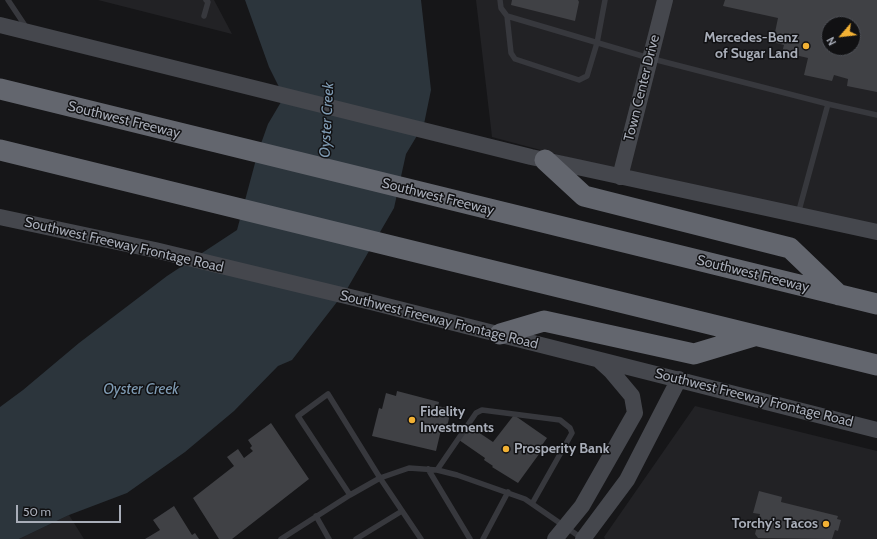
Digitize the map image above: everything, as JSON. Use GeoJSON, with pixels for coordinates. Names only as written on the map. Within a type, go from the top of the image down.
{"type":"FeatureCollection","features":[{"type":"Feature","properties":{"kind":"highway","name":"Southwest Freeway"},"geometry":{"type":"LineString","coordinates":[[0,89],[877,304]]}},
{"type":"Feature","properties":{"kind":"highway"},"geometry":{"type":"LineString","coordinates":[[0,150],[877,365]]}},
{"type":"Feature","properties":{"kind":"highway"},"geometry":{"type":"LineString","coordinates":[[545,160],[584,196],[790,248],[840,295]]}},
{"type":"Feature","properties":{"kind":"highway"},"geometry":{"type":"LineString","coordinates":[[500,334],[544,321],[694,354],[755,336]]}},
{"type":"Feature","properties":{"kind":"main road","name":"Town Center Drive"},"geometry":{"type":"LineString","coordinates":[[620,177],[649,58],[665,0]]}},
{"type":"Feature","properties":{"kind":"main road"},"geometry":{"type":"LineString","coordinates":[[0,25],[442,136],[620,177],[877,232]]}},
{"type":"Feature","properties":{"kind":"main road","name":"Southwest Freeway Frontage Road"},"geometry":{"type":"LineString","coordinates":[[0,217],[155,250],[375,303],[877,430]]}},
{"type":"Feature","properties":{"kind":"main road"},"geometry":{"type":"LineString","coordinates":[[560,533],[582,506],[635,413],[632,396],[611,371],[598,359]]}},
{"type":"Feature","properties":{"kind":"main road"},"geometry":{"type":"LineString","coordinates":[[583,539],[627,480],[679,379]]}},
{"type":"Feature","properties":{"kind":"lane"},"geometry":{"type":"LineString","coordinates":[[8,0],[30,32]]}},
{"type":"Feature","properties":{"kind":"lane"},"geometry":{"type":"LineString","coordinates":[[204,16],[208,2],[206,0]]}},
{"type":"Feature","properties":{"kind":"lane"},"geometry":{"type":"LineString","coordinates":[[500,0],[501,8],[507,16],[511,53],[515,59],[579,80],[587,76],[597,43],[605,0]]}},
{"type":"Feature","properties":{"kind":"lane"},"geometry":{"type":"LineString","coordinates":[[507,16],[649,58],[828,104],[877,115]]}},
{"type":"Feature","properties":{"kind":"lane"},"geometry":{"type":"LineString","coordinates":[[797,216],[828,104]]}},
{"type":"Feature","properties":{"kind":"lane"},"geometry":{"type":"LineString","coordinates":[[350,495],[298,416],[328,394],[380,478],[421,539]]}},
{"type":"Feature","properties":{"kind":"lane"},"geometry":{"type":"LineString","coordinates":[[437,470],[476,413],[482,410],[560,420],[570,428],[572,433],[533,502]]}},
{"type":"Feature","properties":{"kind":"lane"},"geometry":{"type":"LineString","coordinates":[[281,539],[350,495],[380,478],[409,468],[437,470],[508,492],[533,502],[560,533],[583,539]]}},
{"type":"Feature","properties":{"kind":"lane"},"geometry":{"type":"LineString","coordinates":[[428,469],[470,539]]}},
{"type":"Feature","properties":{"kind":"lane"},"geometry":{"type":"LineString","coordinates":[[483,539],[508,492]]}},
{"type":"Feature","properties":{"kind":"lane"},"geometry":{"type":"LineString","coordinates":[[356,539],[402,511]]}},
{"type":"Feature","properties":{"kind":"lane"},"geometry":{"type":"LineString","coordinates":[[316,516],[329,539]]}},
{"type":"Feature","properties":{"kind":"shaded area"},"geometry":{"type":"Polygon","coordinates":[[[98,0],[214,0],[232,34],[98,0]]]}},
{"type":"Feature","properties":{"kind":"shaded area"},"geometry":{"type":"Polygon","coordinates":[[[476,0],[877,0],[877,240],[492,137],[476,0]]]}},
{"type":"Feature","properties":{"kind":"shaded area"},"geometry":{"type":"Polygon","coordinates":[[[695,406],[877,451],[877,539],[605,539],[604,537],[695,406]]]}},
{"type":"Feature","properties":{"kind":"shaded area"},"geometry":{"type":"Polygon","coordinates":[[[69,515],[84,539],[19,539],[69,515]]]}},
{"type":"Feature","properties":{"kind":"water","name":"Oyster Creek"},"geometry":{"type":"Polygon","coordinates":[[[245,0],[421,0],[431,90],[424,124],[406,154],[394,208],[347,289],[292,360],[278,366],[234,411],[185,452],[127,493],[69,515],[19,539],[0,539],[0,407],[23,390],[79,343],[167,276],[237,230],[258,152],[268,124],[284,97],[269,67],[245,0]]]}},
{"type":"Feature","properties":{"kind":"building"},"geometry":{"type":"Polygon","coordinates":[[[512,0],[578,0],[579,2],[575,21],[511,5],[512,0]]]}},
{"type":"Feature","properties":{"kind":"building","name":"Mercedes-Benz of Sugar Land"},"geometry":{"type":"Polygon","coordinates":[[[725,0],[877,0],[877,92],[847,86],[848,79],[834,75],[832,81],[804,75],[808,58],[782,52],[784,45],[773,42],[778,18],[723,6],[725,0]]]}},
{"type":"Feature","properties":{"kind":"building","name":"Fidelity Investments"},"geometry":{"type":"Polygon","coordinates":[[[397,391],[439,402],[438,406],[451,409],[446,432],[441,430],[436,451],[372,436],[379,408],[382,409],[386,393],[396,396],[397,391]]]}},
{"type":"Feature","properties":{"kind":"building","name":"Prosperity Bank"},"geometry":{"type":"Polygon","coordinates":[[[514,415],[547,438],[540,448],[542,450],[518,483],[492,467],[493,466],[484,460],[485,458],[459,440],[469,426],[493,442],[514,415]]]}},
{"type":"Feature","properties":{"kind":"building"},"geometry":{"type":"Polygon","coordinates":[[[271,423],[309,479],[232,539],[219,539],[193,498],[234,466],[227,457],[238,449],[244,458],[253,451],[250,448],[252,446],[248,440],[271,423]]]}},
{"type":"Feature","properties":{"kind":"building"},"geometry":{"type":"Polygon","coordinates":[[[759,491],[782,497],[781,502],[838,516],[837,519],[841,520],[838,531],[835,530],[832,539],[758,538],[755,534],[760,514],[753,513],[759,491]]]}},
{"type":"Feature","properties":{"kind":"building"},"geometry":{"type":"Polygon","coordinates":[[[174,506],[192,535],[195,533],[199,539],[145,539],[160,530],[153,520],[174,506]]]}},
{"type":"Feature","properties":{"kind":"place","name":"Mercedes-Benz of Sugar Land"},"geometry":{"type":"Point","coordinates":[806,46]}},
{"type":"Feature","properties":{"kind":"place","name":"Fidelity Investments"},"geometry":{"type":"Point","coordinates":[412,420]}},
{"type":"Feature","properties":{"kind":"place","name":"Prosperity Bank"},"geometry":{"type":"Point","coordinates":[506,449]}},
{"type":"Feature","properties":{"kind":"place","name":"Torchy's Tacos"},"geometry":{"type":"Point","coordinates":[826,524]}}]}
